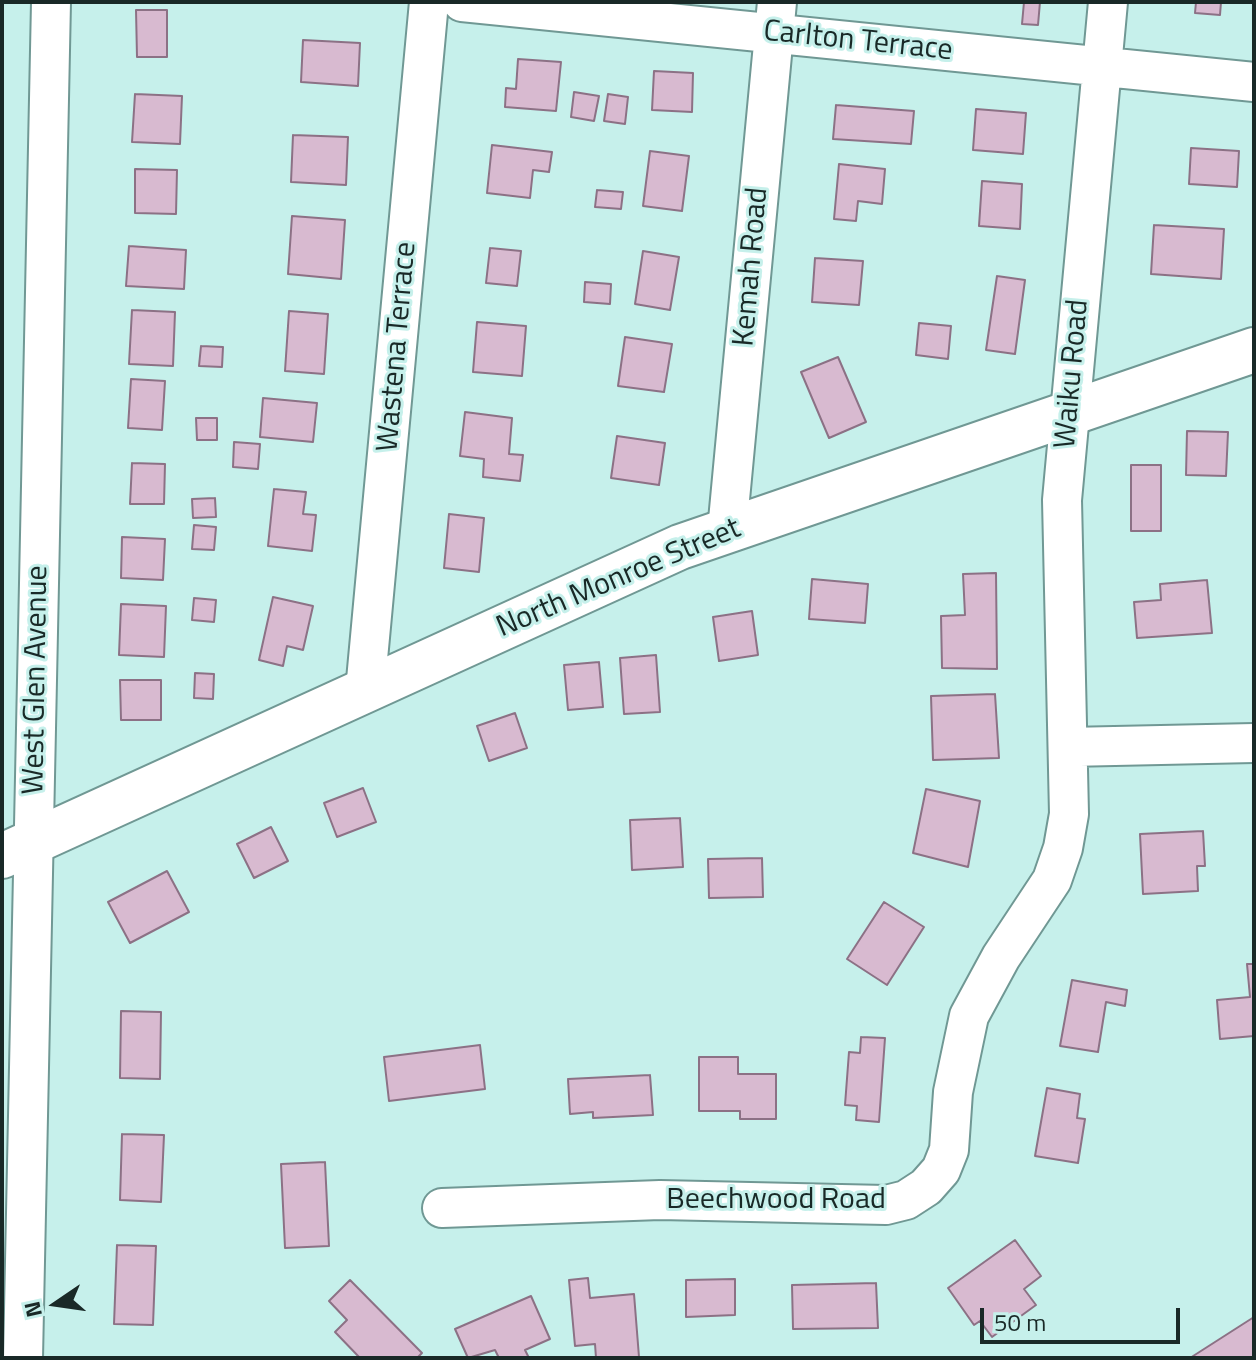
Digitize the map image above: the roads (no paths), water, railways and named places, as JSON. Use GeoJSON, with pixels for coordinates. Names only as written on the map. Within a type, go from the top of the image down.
{"type":"FeatureCollection","features":[{"type":"Feature","properties":{"kind":"main road","name":"North Monroe Street"},"geometry":{"type":"LineString","coordinates":[[18,850],[680,547],[1254,350]]}},
{"type":"Feature","properties":{"kind":"street","name":"West Glen Avenue"},"geometry":{"type":"LineString","coordinates":[[23,1358],[18,850],[51,2]]}},
{"type":"Feature","properties":{"kind":"street","name":"Wastena Terrace"},"geometry":{"type":"LineString","coordinates":[[365,691],[429,2]]}},
{"type":"Feature","properties":{"kind":"street","name":"Carlton Terrace"},"geometry":{"type":"LineString","coordinates":[[462,2],[775,18],[1102,66],[1254,82]]}},
{"type":"Feature","properties":{"kind":"street","name":"Waiku Road"},"geometry":{"type":"LineString","coordinates":[[1068,747],[1062,500],[1108,2]]}},
{"type":"Feature","properties":{"kind":"street","name":"Kemah Road"},"geometry":{"type":"LineString","coordinates":[[727,531],[775,18]]}},
{"type":"Feature","properties":{"kind":"street"},"geometry":{"type":"LineString","coordinates":[[1068,747],[1254,743]]}},
{"type":"Feature","properties":{"kind":"street","name":"Beechwood Road"},"geometry":{"type":"LineString","coordinates":[[442,1208],[660,1200],[886,1205],[906,1200],[926,1187],[941,1170],[949,1150],[953,1092],[969,1016],[1001,957],[1052,880],[1063,848],[1069,814],[1068,747]]}}]}
